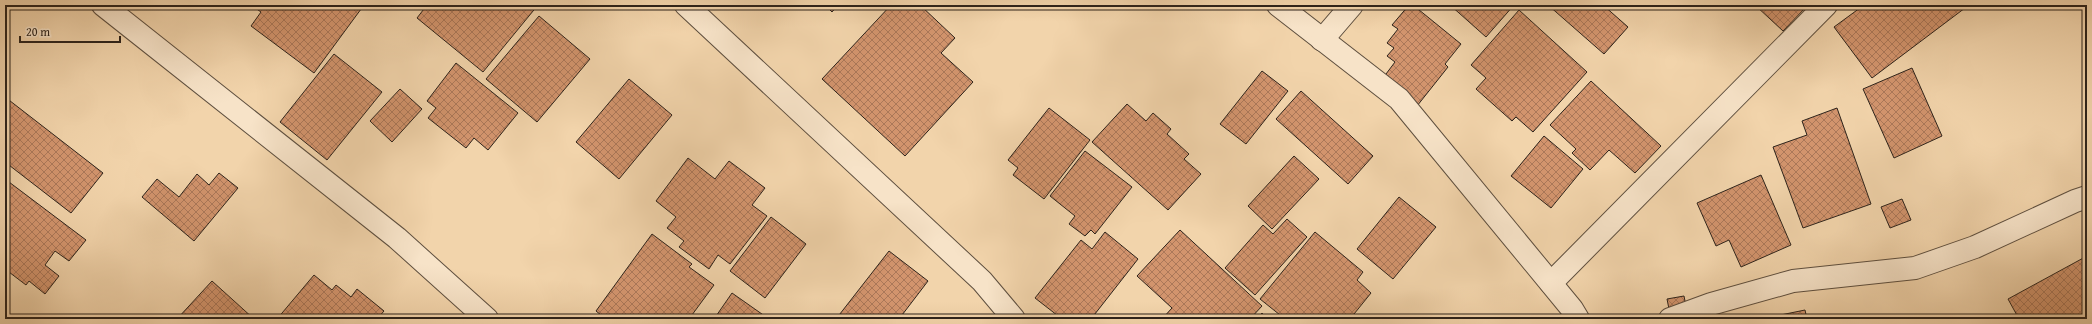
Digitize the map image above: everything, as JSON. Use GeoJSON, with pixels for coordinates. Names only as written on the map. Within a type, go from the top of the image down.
{"type":"FeatureCollection","features":[{"type":"Feature","properties":{"kind":"street"},"geometry":{"type":"LineString","coordinates":[[103,5],[396,238],[487,319]]}},
{"type":"Feature","properties":{"kind":"street"},"geometry":{"type":"LineString","coordinates":[[686,5],[982,281],[1014,319]]}},
{"type":"Feature","properties":{"kind":"street"},"geometry":{"type":"LineString","coordinates":[[1278,5],[1399,99],[1578,319]]}},
{"type":"Feature","properties":{"kind":"street"},"geometry":{"type":"LineString","coordinates":[[1322,40],[1352,5]]}},
{"type":"Feature","properties":{"kind":"street"},"geometry":{"type":"LineString","coordinates":[[1550,283],[1826,5]]}},
{"type":"Feature","properties":{"kind":"street"},"geometry":{"type":"LineString","coordinates":[[1670,319],[1711,304],[1794,281],[1914,268],[1975,247],[2075,201],[2087,197]]}},
{"type":"Feature","properties":{"kind":"building"},"geometry":{"type":"Polygon","coordinates":[[[251,5],[364,5],[314,73],[251,26],[261,12],[251,5]]]}},
{"type":"Feature","properties":{"kind":"building"},"geometry":{"type":"Polygon","coordinates":[[[427,5],[538,5],[483,72],[417,18],[427,5]]]}},
{"type":"Feature","properties":{"kind":"building"},"geometry":{"type":"Polygon","coordinates":[[[825,5],[838,5],[832,12],[825,5]]]}},
{"type":"Feature","properties":{"kind":"building"},"geometry":{"type":"Polygon","coordinates":[[[891,5],[920,5],[955,38],[941,53],[973,82],[905,156],[822,79],[891,5]]]}},
{"type":"Feature","properties":{"kind":"building"},"geometry":{"type":"Polygon","coordinates":[[[1409,5],[1413,5],[1461,44],[1445,64],[1448,67],[1417,106],[1383,78],[1395,62],[1387,56],[1394,48],[1387,43],[1398,29],[1392,25],[1409,5]]]}},
{"type":"Feature","properties":{"kind":"building"},"geometry":{"type":"Polygon","coordinates":[[[1450,5],[1514,5],[1486,37],[1450,5]]]}},
{"type":"Feature","properties":{"kind":"building"},"geometry":{"type":"Polygon","coordinates":[[[1548,5],[1603,5],[1628,27],[1604,54],[1548,5]]]}},
{"type":"Feature","properties":{"kind":"building"},"geometry":{"type":"Polygon","coordinates":[[[1808,5],[1783,31],[1756,6],[1808,5]]]}},
{"type":"Feature","properties":{"kind":"building"},"geometry":{"type":"Polygon","coordinates":[[[1864,5],[1969,5],[1872,78],[1834,27],[1864,5]]]}},
{"type":"Feature","properties":{"kind":"building"},"geometry":{"type":"Polygon","coordinates":[[[1519,10],[1587,72],[1533,132],[1516,117],[1512,121],[1476,89],[1486,78],[1471,65],[1519,10]]]}},
{"type":"Feature","properties":{"kind":"building"},"geometry":{"type":"Polygon","coordinates":[[[539,16],[590,59],[537,122],[486,79],[539,16]]]}},
{"type":"Feature","properties":{"kind":"building"},"geometry":{"type":"Polygon","coordinates":[[[334,54],[382,92],[327,160],[280,122],[334,54]]]}},
{"type":"Feature","properties":{"kind":"building"},"geometry":{"type":"Polygon","coordinates":[[[456,63],[518,113],[488,150],[474,138],[466,148],[428,118],[436,108],[427,101],[456,63]]]}},
{"type":"Feature","properties":{"kind":"building"},"geometry":{"type":"Polygon","coordinates":[[[1912,68],[1942,136],[1894,158],[1863,89],[1912,68]]]}},
{"type":"Feature","properties":{"kind":"building"},"geometry":{"type":"Polygon","coordinates":[[[1262,71],[1288,91],[1246,144],[1220,124],[1262,71]]]}},
{"type":"Feature","properties":{"kind":"building"},"geometry":{"type":"Polygon","coordinates":[[[629,79],[672,115],[619,179],[576,142],[629,79]]]}},
{"type":"Feature","properties":{"kind":"building"},"geometry":{"type":"Polygon","coordinates":[[[1591,81],[1661,146],[1635,173],[1609,150],[1590,170],[1572,153],[1576,149],[1550,125],[1591,81]]]}},
{"type":"Feature","properties":{"kind":"building"},"geometry":{"type":"Polygon","coordinates":[[[400,89],[422,109],[392,142],[370,121],[400,89]]]}},
{"type":"Feature","properties":{"kind":"building"},"geometry":{"type":"Polygon","coordinates":[[[1301,91],[1373,156],[1348,184],[1276,119],[1301,91]]]}},
{"type":"Feature","properties":{"kind":"building"},"geometry":{"type":"Polygon","coordinates":[[[5,97],[103,173],[71,213],[5,162],[5,97]]]}},
{"type":"Feature","properties":{"kind":"building"},"geometry":{"type":"Polygon","coordinates":[[[1127,104],[1146,121],[1153,113],[1171,129],[1167,134],[1189,154],[1184,159],[1201,174],[1168,210],[1092,142],[1127,104]]]}},
{"type":"Feature","properties":{"kind":"building"},"geometry":{"type":"Polygon","coordinates":[[[1049,108],[1090,140],[1044,199],[1013,175],[1018,168],[1008,160],[1049,108]]]}},
{"type":"Feature","properties":{"kind":"building"},"geometry":{"type":"Polygon","coordinates":[[[1837,108],[1871,204],[1803,228],[1773,147],[1807,135],[1802,121],[1837,108]]]}},
{"type":"Feature","properties":{"kind":"building"},"geometry":{"type":"Polygon","coordinates":[[[1544,136],[1583,169],[1551,208],[1511,176],[1544,136]]]}},
{"type":"Feature","properties":{"kind":"building"},"geometry":{"type":"Polygon","coordinates":[[[1085,151],[1132,187],[1095,234],[1091,230],[1085,236],[1069,224],[1075,216],[1050,196],[1085,151]]]}},
{"type":"Feature","properties":{"kind":"building"},"geometry":{"type":"Polygon","coordinates":[[[1294,156],[1319,179],[1272,229],[1248,206],[1294,156]]]}},
{"type":"Feature","properties":{"kind":"building"},"geometry":{"type":"Polygon","coordinates":[[[688,158],[715,179],[729,161],[765,188],[752,205],[767,216],[730,264],[718,255],[709,269],[679,247],[684,241],[667,228],[676,217],[656,201],[688,158]]]}},
{"type":"Feature","properties":{"kind":"building"},"geometry":{"type":"Polygon","coordinates":[[[219,173],[238,188],[194,241],[142,197],[157,179],[179,197],[197,174],[209,185],[219,173]]]}},
{"type":"Feature","properties":{"kind":"building"},"geometry":{"type":"Polygon","coordinates":[[[1761,175],[1791,245],[1741,267],[1729,240],[1716,246],[1697,203],[1761,175]]]}},
{"type":"Feature","properties":{"kind":"building"},"geometry":{"type":"Polygon","coordinates":[[[5,179],[86,240],[69,261],[55,251],[45,265],[59,276],[45,294],[29,281],[26,285],[5,269],[5,212],[7,209],[5,207],[5,179]]]}},
{"type":"Feature","properties":{"kind":"building"},"geometry":{"type":"Polygon","coordinates":[[[1399,197],[1436,227],[1393,279],[1357,249],[1399,197]]]}},
{"type":"Feature","properties":{"kind":"building"},"geometry":{"type":"Polygon","coordinates":[[[1902,199],[1911,220],[1890,228],[1881,207],[1902,199]]]}},
{"type":"Feature","properties":{"kind":"building"},"geometry":{"type":"Polygon","coordinates":[[[771,217],[806,244],[765,298],[730,271],[771,217]]]}},
{"type":"Feature","properties":{"kind":"building"},"geometry":{"type":"Polygon","coordinates":[[[1287,219],[1307,237],[1255,295],[1225,268],[1263,225],[1273,234],[1287,219]]]}},
{"type":"Feature","properties":{"kind":"building"},"geometry":{"type":"Polygon","coordinates":[[[1180,230],[1262,306],[1250,319],[1162,319],[1172,308],[1137,276],[1180,230]]]}},
{"type":"Feature","properties":{"kind":"building"},"geometry":{"type":"Polygon","coordinates":[[[1105,232],[1138,259],[1091,319],[1062,319],[1035,298],[1081,240],[1092,249],[1105,232]]]}},
{"type":"Feature","properties":{"kind":"building"},"geometry":{"type":"Polygon","coordinates":[[[1315,232],[1363,272],[1357,280],[1371,293],[1350,319],[1285,319],[1260,299],[1315,232]]]}},
{"type":"Feature","properties":{"kind":"building"},"geometry":{"type":"Polygon","coordinates":[[[652,234],[692,264],[689,267],[714,285],[689,319],[606,319],[596,311],[652,234]]]}},
{"type":"Feature","properties":{"kind":"building"},"geometry":{"type":"Polygon","coordinates":[[[889,251],[928,281],[899,319],[836,319],[889,251]]]}},
{"type":"Feature","properties":{"kind":"building"},"geometry":{"type":"Polygon","coordinates":[[[2087,256],[2087,319],[2019,319],[2008,299],[2087,256]]]}},
{"type":"Feature","properties":{"kind":"building"},"geometry":{"type":"Polygon","coordinates":[[[314,275],[332,290],[336,285],[351,297],[357,289],[384,311],[377,319],[277,319],[314,275]]]}},
{"type":"Feature","properties":{"kind":"building"},"geometry":{"type":"Polygon","coordinates":[[[212,281],[254,319],[177,319],[212,281]]]}},
{"type":"Feature","properties":{"kind":"building"},"geometry":{"type":"Polygon","coordinates":[[[732,293],[769,319],[714,319],[732,293]]]}},
{"type":"Feature","properties":{"kind":"building"},"geometry":{"type":"Polygon","coordinates":[[[1684,296],[1687,311],[1670,314],[1667,299],[1684,296]]]}},
{"type":"Feature","properties":{"kind":"building"},"geometry":{"type":"Polygon","coordinates":[[[1805,310],[1807,319],[1766,319],[1766,318],[1805,310]]]}},
{"type":"Feature","properties":{"kind":"building"},"geometry":{"type":"Polygon","coordinates":[[[1262,313],[1268,319],[1256,319],[1262,313]]]}}]}
